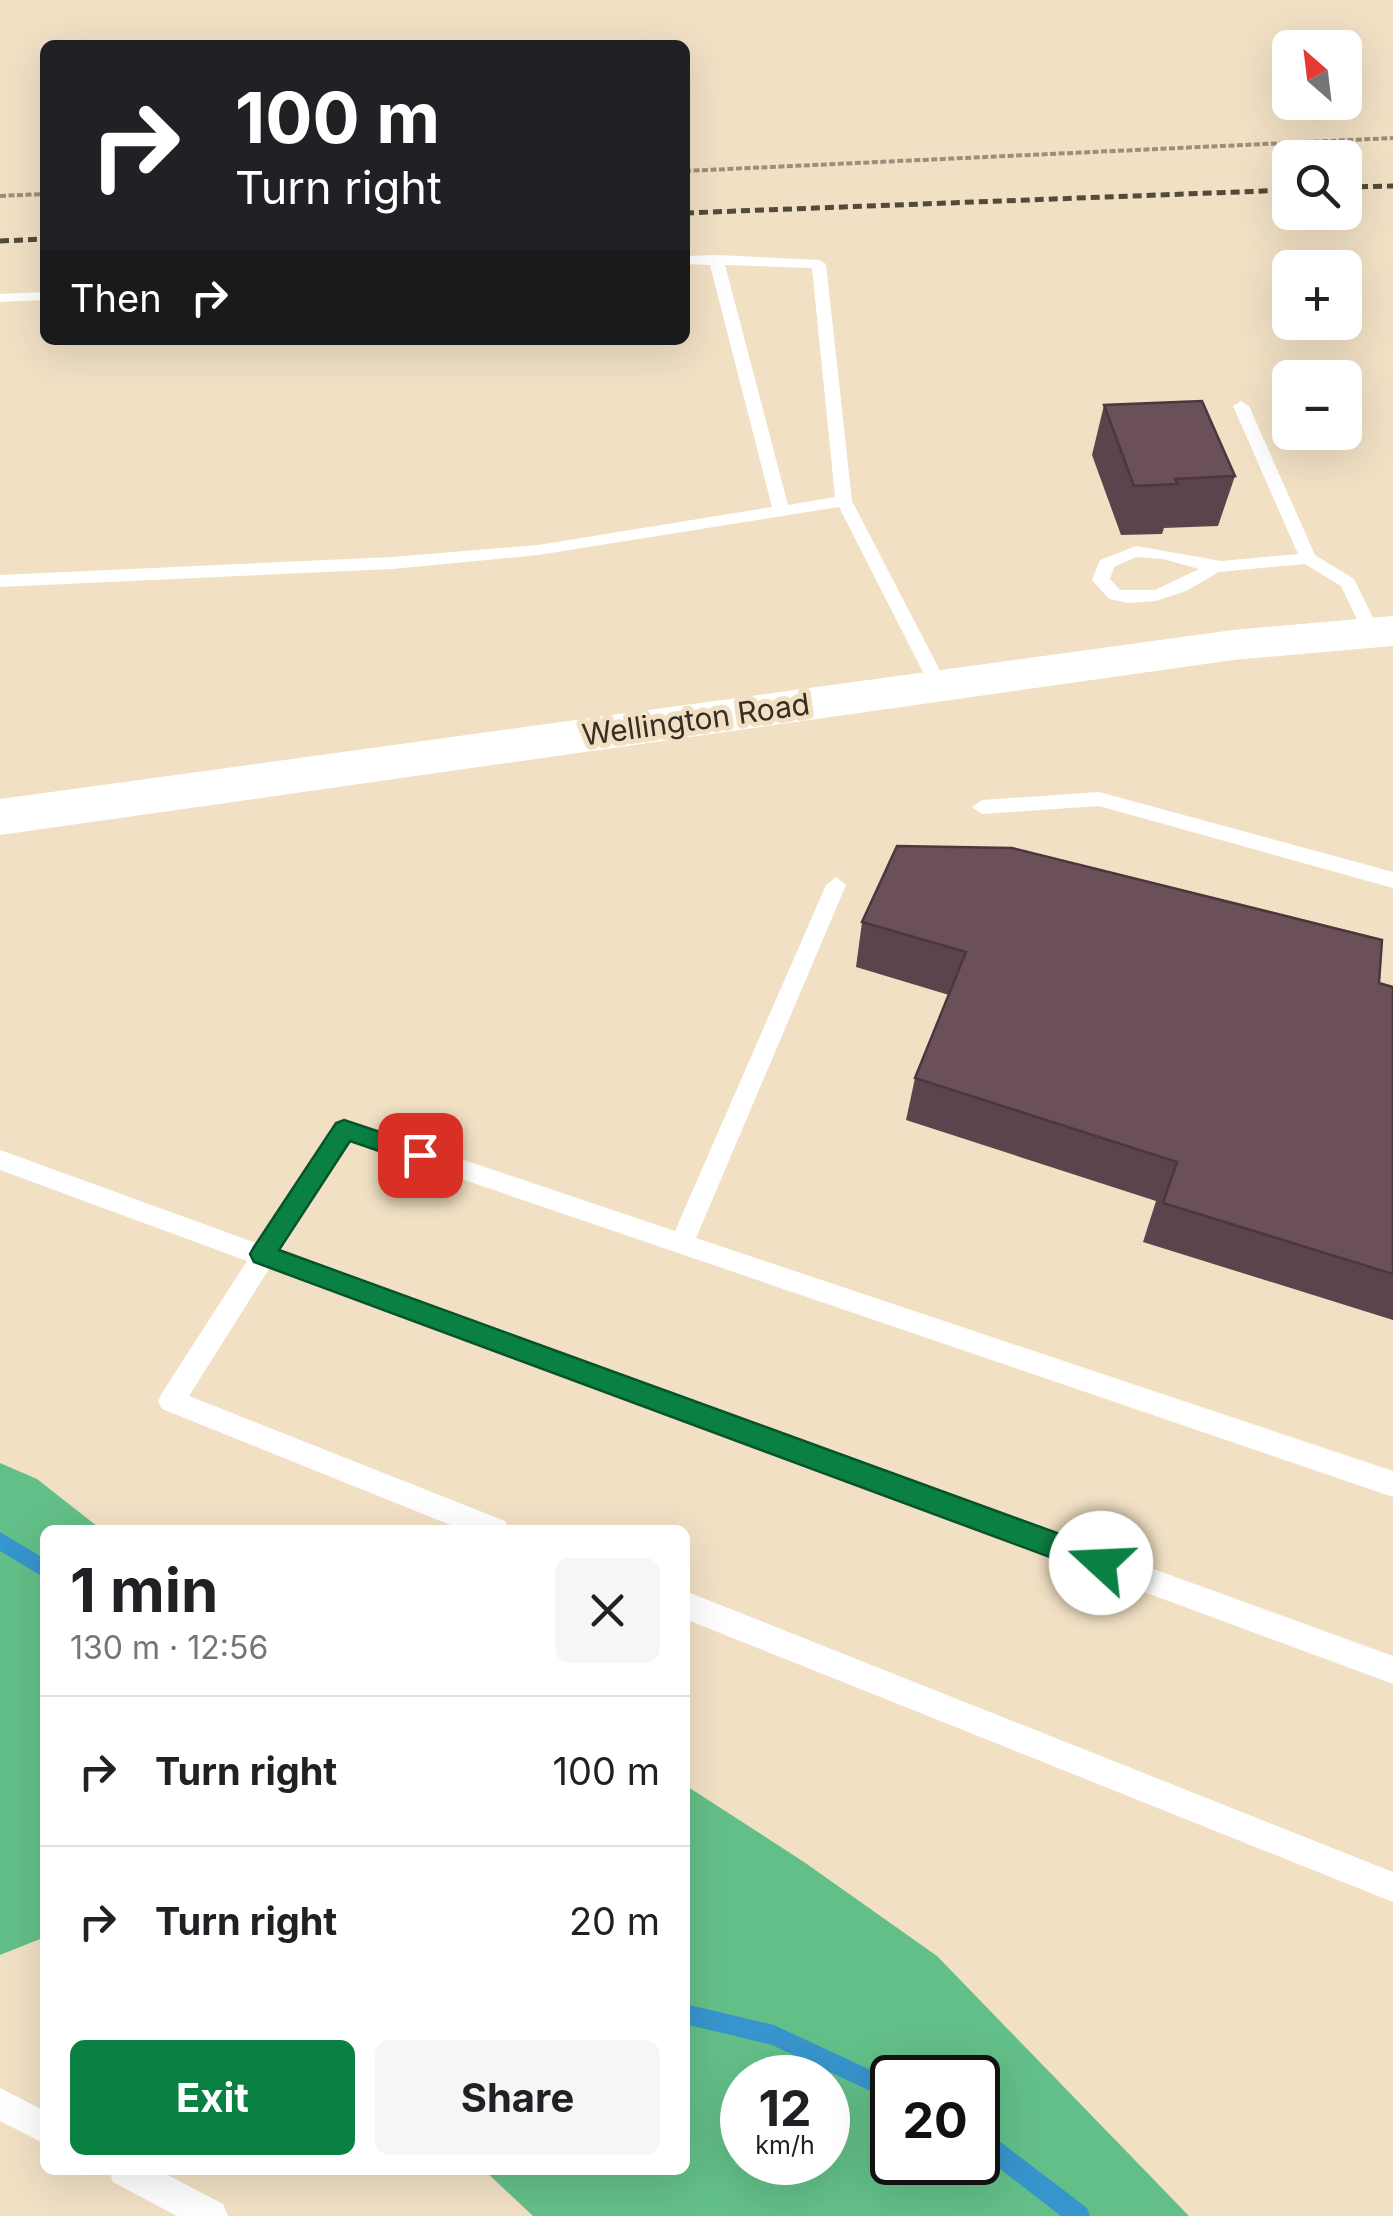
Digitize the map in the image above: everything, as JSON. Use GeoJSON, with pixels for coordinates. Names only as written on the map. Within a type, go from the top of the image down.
{"type":"FeatureCollection","features":[{"type":"Feature","properties":{"kind":"main road","name":"Wellington Road"},"geometry":{"type":"LineString","coordinates":[[0,817],[1233,645],[1382,632]]}},
{"type":"Feature","properties":{"kind":"lane"},"geometry":{"type":"LineString","coordinates":[[690,260],[819,264],[844,501],[940,686]]}},
{"type":"Feature","properties":{"kind":"lane"},"geometry":{"type":"LineString","coordinates":[[716,260],[781,509]]}},
{"type":"Feature","properties":{"kind":"lane"},"geometry":{"type":"LineString","coordinates":[[0,298],[40,296]]}},
{"type":"Feature","properties":{"kind":"lane"},"geometry":{"type":"LineString","coordinates":[[1242,406],[1308,558],[1348,583],[1382,632]]}},
{"type":"Feature","properties":{"kind":"lane"},"geometry":{"type":"LineString","coordinates":[[0,582],[392,563],[538,550],[844,501]]}},
{"type":"Feature","properties":{"kind":"lane"},"geometry":{"type":"LineString","coordinates":[[1215,567],[1180,590],[1154,596],[1115,594],[1101,580],[1106,564],[1127,553],[1162,552],[1215,567],[1308,558]]}},
{"type":"Feature","properties":{"kind":"lane"},"geometry":{"type":"LineString","coordinates":[[982,806],[1099,799],[1393,880]]}},
{"type":"Feature","properties":{"kind":"lane"},"geometry":{"type":"LineString","coordinates":[[681,1244],[836,885]]}},
{"type":"Feature","properties":{"kind":"lane"},"geometry":{"type":"LineString","coordinates":[[483,1525],[170,1400],[344,1130],[1393,1484]]}},
{"type":"Feature","properties":{"kind":"lane"},"geometry":{"type":"LineString","coordinates":[[0,1160],[1393,1670]]}},
{"type":"Feature","properties":{"kind":"lane"},"geometry":{"type":"LineString","coordinates":[[690,1607],[1393,1887]]}},
{"type":"Feature","properties":{"kind":"lane"},"geometry":{"type":"LineString","coordinates":[[0,2104],[40,2125]]}},
{"type":"Feature","properties":{"kind":"lane"},"geometry":{"type":"LineString","coordinates":[[134,2175],[212,2216]]}},
{"type":"Feature","properties":{"kind":"path"},"geometry":{"type":"LineString","coordinates":[[690,171],[954,161],[1121,147],[1393,138]]}},
{"type":"Feature","properties":{"kind":"path"},"geometry":{"type":"LineString","coordinates":[[0,196],[40,194]]}},
{"type":"Feature","properties":{"kind":"green space"},"geometry":{"type":"Polygon","coordinates":[[[0,1463],[37,1479],[96,1525],[40,1525],[40,1939],[0,1955],[0,1463]]]}},
{"type":"Feature","properties":{"kind":"green space"},"geometry":{"type":"Polygon","coordinates":[[[690,1788],[804,1862],[937,1956],[1189,2216],[533,2216],[489,2175],[690,2175],[690,1788]]]}},
{"type":"Feature","properties":{"kind":"building"},"geometry":{"type":"Polygon","coordinates":[[[1202,401],[1235,476],[1134,486],[1104,405],[1202,401]]]}},
{"type":"Feature","properties":{"kind":"building"},"geometry":{"type":"Polygon","coordinates":[[[897,846],[1012,848],[1382,940],[1379,983],[1393,987],[1393,1274],[1163,1203],[1177,1162],[915,1078],[966,952],[862,922],[897,846]]]}},
{"type":"Feature","properties":{"kind":"waterway"},"geometry":{"type":"LineString","coordinates":[[0,1541],[40,1566]]}},
{"type":"Feature","properties":{"kind":"waterway"},"geometry":{"type":"LineString","coordinates":[[690,2015],[774,2035],[870,2081]]}},
{"type":"Feature","properties":{"kind":"waterway"},"geometry":{"type":"LineString","coordinates":[[1000,2156],[1079,2216]]}},
{"type":"Feature","properties":{"kind":"railway"},"geometry":{"type":"LineString","coordinates":[[1362,187],[1393,186]]}},
{"type":"Feature","properties":{"kind":"railway"},"geometry":{"type":"LineString","coordinates":[[690,213],[1272,191]]}},
{"type":"Feature","properties":{"kind":"railway"},"geometry":{"type":"LineString","coordinates":[[0,241],[40,239]]}},
{"type":"Feature","properties":{"kind":"route"},"geometry":{"type":"LineString","coordinates":[[420,1155],[344,1130],[262,1254],[1101,1563]]}}]}
